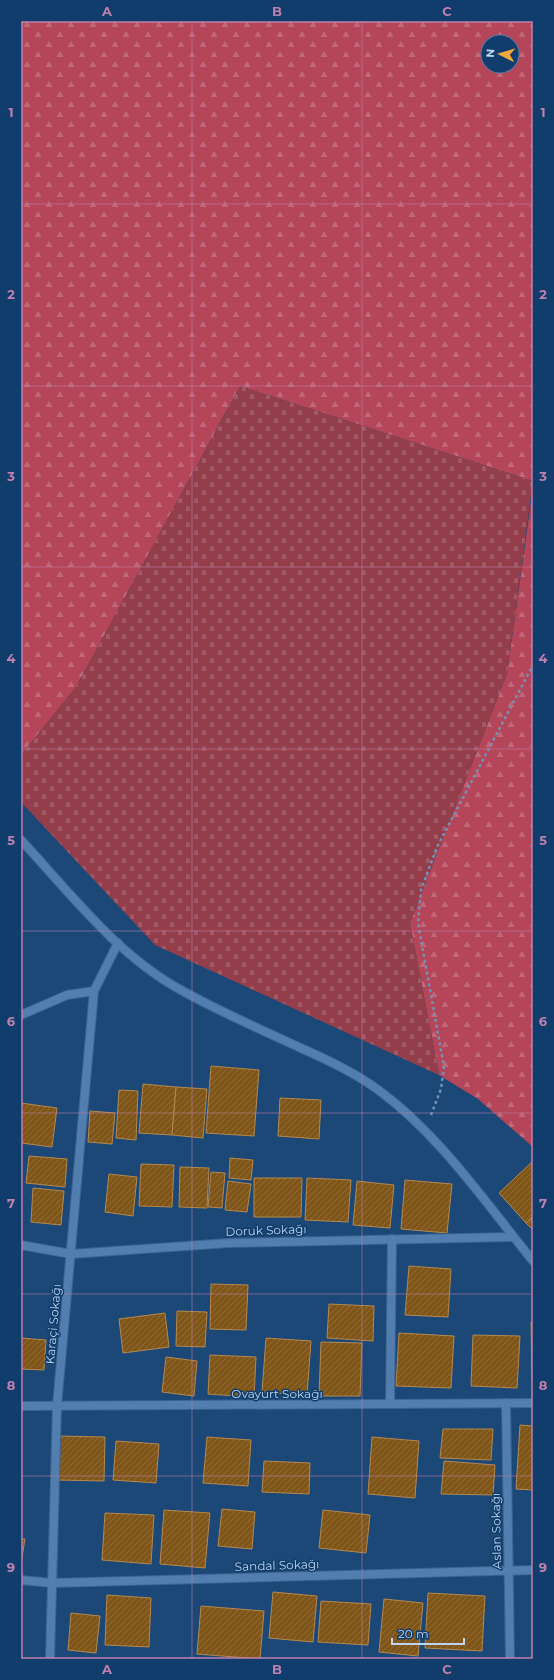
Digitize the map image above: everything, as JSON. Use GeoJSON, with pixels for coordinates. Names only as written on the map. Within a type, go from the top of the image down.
{"type":"FeatureCollection","features":[{"type":"Feature","properties":{"kind":"street"},"geometry":{"type":"LineString","coordinates":[[21,840],[118,943],[144,965],[180,990],[329,1061],[376,1088],[416,1122],[458,1169],[533,1261]]}},
{"type":"Feature","properties":{"kind":"street"},"geometry":{"type":"LineString","coordinates":[[21,1014],[67,995],[94,991],[118,943]]}},
{"type":"Feature","properties":{"kind":"street","name":"Karaçi Sokağı"},"geometry":{"type":"LineString","coordinates":[[50,1659],[58,1406],[94,991]]}},
{"type":"Feature","properties":{"kind":"street","name":"Doruk Sokağı"},"geometry":{"type":"LineString","coordinates":[[21,1245],[71,1254],[229,1243],[513,1237]]}},
{"type":"Feature","properties":{"kind":"street"},"geometry":{"type":"LineString","coordinates":[[390,1404],[392,1239]]}},
{"type":"Feature","properties":{"kind":"street","name":"Aslan Sokağı"},"geometry":{"type":"LineString","coordinates":[[506,1403],[510,1659]]}},
{"type":"Feature","properties":{"kind":"street","name":"Ovayurt Sokağı"},"geometry":{"type":"LineString","coordinates":[[21,1406],[533,1403]]}},
{"type":"Feature","properties":{"kind":"street","name":"Sandal Sokağı"},"geometry":{"type":"LineString","coordinates":[[21,1580],[52,1583],[533,1570]]}},
{"type":"Feature","properties":{"kind":"path"},"geometry":{"type":"LineString","coordinates":[[416,1122],[432,1114],[441,1089],[444,1067],[418,923],[421,890],[437,847],[533,664]]}},
{"type":"Feature","properties":{"kind":"green space"},"geometry":{"type":"Polygon","coordinates":[[[21,21],[533,21],[533,481],[240,386],[76,687],[21,755],[21,21]]]}},
{"type":"Feature","properties":{"kind":"green space"},"geometry":{"type":"Polygon","coordinates":[[[240,386],[533,481],[507,674],[410,923],[439,1075],[155,945],[21,802],[21,755],[76,687],[240,386]]]}},
{"type":"Feature","properties":{"kind":"green space"},"geometry":{"type":"Polygon","coordinates":[[[533,488],[533,1147],[478,1099],[439,1075],[410,923],[507,674],[533,488]]]}},
{"type":"Feature","properties":{"kind":"building"},"geometry":{"type":"Polygon","coordinates":[[[211,1066],[259,1070],[254,1136],[206,1133],[211,1066]]]}},
{"type":"Feature","properties":{"kind":"building"},"geometry":{"type":"Polygon","coordinates":[[[143,1084],[176,1087],[172,1135],[139,1133],[143,1084]]]}},
{"type":"Feature","properties":{"kind":"building"},"geometry":{"type":"Polygon","coordinates":[[[176,1087],[207,1089],[203,1138],[172,1135],[176,1087]]]}},
{"type":"Feature","properties":{"kind":"building"},"geometry":{"type":"Polygon","coordinates":[[[119,1090],[138,1091],[136,1140],[116,1138],[119,1090]]]}},
{"type":"Feature","properties":{"kind":"building"},"geometry":{"type":"Polygon","coordinates":[[[280,1098],[321,1100],[319,1139],[278,1136],[280,1098]]]}},
{"type":"Feature","properties":{"kind":"building"},"geometry":{"type":"Polygon","coordinates":[[[21,1103],[57,1108],[52,1147],[21,1143],[21,1103]]]}},
{"type":"Feature","properties":{"kind":"building"},"geometry":{"type":"Polygon","coordinates":[[[90,1111],[115,1113],[112,1144],[88,1142],[90,1111]]]}},
{"type":"Feature","properties":{"kind":"building"},"geometry":{"type":"Polygon","coordinates":[[[29,1156],[67,1159],[65,1187],[26,1183],[29,1156]]]}},
{"type":"Feature","properties":{"kind":"building"},"geometry":{"type":"Polygon","coordinates":[[[230,1158],[253,1160],[251,1180],[229,1178],[230,1158]]]}},
{"type":"Feature","properties":{"kind":"building"},"geometry":{"type":"Polygon","coordinates":[[[533,1161],[533,1216],[526,1223],[499,1193],[533,1161]]]}},
{"type":"Feature","properties":{"kind":"building"},"geometry":{"type":"Polygon","coordinates":[[[141,1164],[174,1165],[172,1207],[139,1206],[141,1164]]]}},
{"type":"Feature","properties":{"kind":"building"},"geometry":{"type":"Polygon","coordinates":[[[180,1167],[209,1168],[207,1208],[179,1207],[180,1167]]]}},
{"type":"Feature","properties":{"kind":"building"},"geometry":{"type":"Polygon","coordinates":[[[211,1172],[225,1173],[222,1208],[208,1207],[211,1172]]]}},
{"type":"Feature","properties":{"kind":"building"},"geometry":{"type":"Polygon","coordinates":[[[109,1174],[137,1177],[133,1216],[105,1212],[109,1174]]]}},
{"type":"Feature","properties":{"kind":"building"},"geometry":{"type":"Polygon","coordinates":[[[254,1178],[302,1178],[301,1217],[254,1217],[254,1178]]]}},
{"type":"Feature","properties":{"kind":"building"},"geometry":{"type":"Polygon","coordinates":[[[307,1178],[351,1180],[348,1222],[305,1220],[307,1178]]]}},
{"type":"Feature","properties":{"kind":"building"},"geometry":{"type":"Polygon","coordinates":[[[405,1180],[452,1184],[447,1233],[401,1229],[405,1180]]]}},
{"type":"Feature","properties":{"kind":"building"},"geometry":{"type":"Polygon","coordinates":[[[228,1181],[251,1184],[247,1212],[225,1210],[228,1181]]]}},
{"type":"Feature","properties":{"kind":"building"},"geometry":{"type":"Polygon","coordinates":[[[357,1181],[394,1185],[390,1228],[353,1225],[357,1181]]]}},
{"type":"Feature","properties":{"kind":"building"},"geometry":{"type":"Polygon","coordinates":[[[33,1188],[64,1191],[61,1225],[31,1222],[33,1188]]]}},
{"type":"Feature","properties":{"kind":"building"},"geometry":{"type":"Polygon","coordinates":[[[533,1217],[533,1230],[526,1223],[533,1217]]]}},
{"type":"Feature","properties":{"kind":"building"},"geometry":{"type":"Polygon","coordinates":[[[409,1266],[451,1269],[448,1317],[405,1315],[409,1266]]]}},
{"type":"Feature","properties":{"kind":"building"},"geometry":{"type":"Polygon","coordinates":[[[211,1284],[248,1285],[246,1330],[210,1329],[211,1284]]]}},
{"type":"Feature","properties":{"kind":"building"},"geometry":{"type":"Polygon","coordinates":[[[329,1304],[374,1306],[373,1341],[327,1338],[329,1304]]]}},
{"type":"Feature","properties":{"kind":"building"},"geometry":{"type":"Polygon","coordinates":[[[177,1311],[207,1312],[205,1347],[176,1346],[177,1311]]]}},
{"type":"Feature","properties":{"kind":"building"},"geometry":{"type":"Polygon","coordinates":[[[165,1313],[169,1347],[123,1353],[119,1319],[165,1313]]]}},
{"type":"Feature","properties":{"kind":"building"},"geometry":{"type":"Polygon","coordinates":[[[531,1322],[533,1322],[533,1379],[532,1379],[531,1322]]]}},
{"type":"Feature","properties":{"kind":"building"},"geometry":{"type":"Polygon","coordinates":[[[399,1333],[454,1336],[451,1388],[396,1386],[399,1333]]]}},
{"type":"Feature","properties":{"kind":"building"},"geometry":{"type":"Polygon","coordinates":[[[473,1335],[520,1336],[517,1388],[471,1386],[473,1335]]]}},
{"type":"Feature","properties":{"kind":"building"},"geometry":{"type":"Polygon","coordinates":[[[21,1338],[46,1340],[44,1370],[21,1369],[21,1338]]]}},
{"type":"Feature","properties":{"kind":"building"},"geometry":{"type":"Polygon","coordinates":[[[266,1338],[311,1341],[307,1395],[262,1392],[266,1338]]]}},
{"type":"Feature","properties":{"kind":"building"},"geometry":{"type":"Polygon","coordinates":[[[321,1342],[362,1343],[360,1396],[319,1396],[321,1342]]]}},
{"type":"Feature","properties":{"kind":"building"},"geometry":{"type":"Polygon","coordinates":[[[210,1355],[256,1357],[254,1397],[208,1394],[210,1355]]]}},
{"type":"Feature","properties":{"kind":"building"},"geometry":{"type":"Polygon","coordinates":[[[166,1357],[197,1361],[194,1396],[162,1392],[166,1357]]]}},
{"type":"Feature","properties":{"kind":"building"},"geometry":{"type":"Polygon","coordinates":[[[520,1425],[533,1426],[533,1490],[516,1489],[520,1425]]]}},
{"type":"Feature","properties":{"kind":"building"},"geometry":{"type":"Polygon","coordinates":[[[443,1429],[493,1429],[491,1460],[440,1458],[443,1429]]]}},
{"type":"Feature","properties":{"kind":"building"},"geometry":{"type":"Polygon","coordinates":[[[58,1436],[105,1437],[104,1481],[57,1480],[58,1436]]]}},
{"type":"Feature","properties":{"kind":"building"},"geometry":{"type":"Polygon","coordinates":[[[207,1437],[251,1440],[248,1486],[203,1483],[207,1437]]]}},
{"type":"Feature","properties":{"kind":"building"},"geometry":{"type":"Polygon","coordinates":[[[372,1437],[419,1441],[415,1498],[368,1494],[372,1437]]]}},
{"type":"Feature","properties":{"kind":"building"},"geometry":{"type":"Polygon","coordinates":[[[116,1441],[159,1444],[156,1483],[113,1480],[116,1441]]]}},
{"type":"Feature","properties":{"kind":"building"},"geometry":{"type":"Polygon","coordinates":[[[264,1461],[310,1463],[309,1494],[262,1492],[264,1461]]]}},
{"type":"Feature","properties":{"kind":"building"},"geometry":{"type":"Polygon","coordinates":[[[444,1461],[495,1465],[493,1495],[441,1494],[444,1461]]]}},
{"type":"Feature","properties":{"kind":"building"},"geometry":{"type":"Polygon","coordinates":[[[222,1509],[255,1512],[252,1549],[218,1546],[222,1509]]]}},
{"type":"Feature","properties":{"kind":"building"},"geometry":{"type":"Polygon","coordinates":[[[164,1510],[210,1513],[205,1568],[160,1564],[164,1510]]]}},
{"type":"Feature","properties":{"kind":"building"},"geometry":{"type":"Polygon","coordinates":[[[323,1510],[370,1515],[366,1553],[319,1548],[323,1510]]]}},
{"type":"Feature","properties":{"kind":"building"},"geometry":{"type":"Polygon","coordinates":[[[105,1513],[154,1515],[151,1564],[102,1560],[105,1513]]]}},
{"type":"Feature","properties":{"kind":"building"},"geometry":{"type":"Polygon","coordinates":[[[21,1539],[25,1539],[21,1563],[21,1539]]]}},
{"type":"Feature","properties":{"kind":"building"},"geometry":{"type":"Polygon","coordinates":[[[273,1592],[317,1596],[313,1642],[269,1638],[273,1592]]]}},
{"type":"Feature","properties":{"kind":"building"},"geometry":{"type":"Polygon","coordinates":[[[428,1593],[485,1596],[482,1651],[425,1648],[428,1593]]]}},
{"type":"Feature","properties":{"kind":"building"},"geometry":{"type":"Polygon","coordinates":[[[107,1595],[151,1598],[149,1647],[105,1645],[107,1595]]]}},
{"type":"Feature","properties":{"kind":"building"},"geometry":{"type":"Polygon","coordinates":[[[384,1599],[423,1603],[418,1656],[379,1652],[384,1599]]]}},
{"type":"Feature","properties":{"kind":"building"},"geometry":{"type":"Polygon","coordinates":[[[321,1601],[371,1604],[368,1645],[318,1642],[321,1601]]]}},
{"type":"Feature","properties":{"kind":"building"},"geometry":{"type":"Polygon","coordinates":[[[201,1606],[264,1611],[260,1659],[197,1654],[201,1606]]]}},
{"type":"Feature","properties":{"kind":"building"},"geometry":{"type":"Polygon","coordinates":[[[71,1613],[100,1616],[96,1653],[68,1650],[71,1613]]]}}]}
